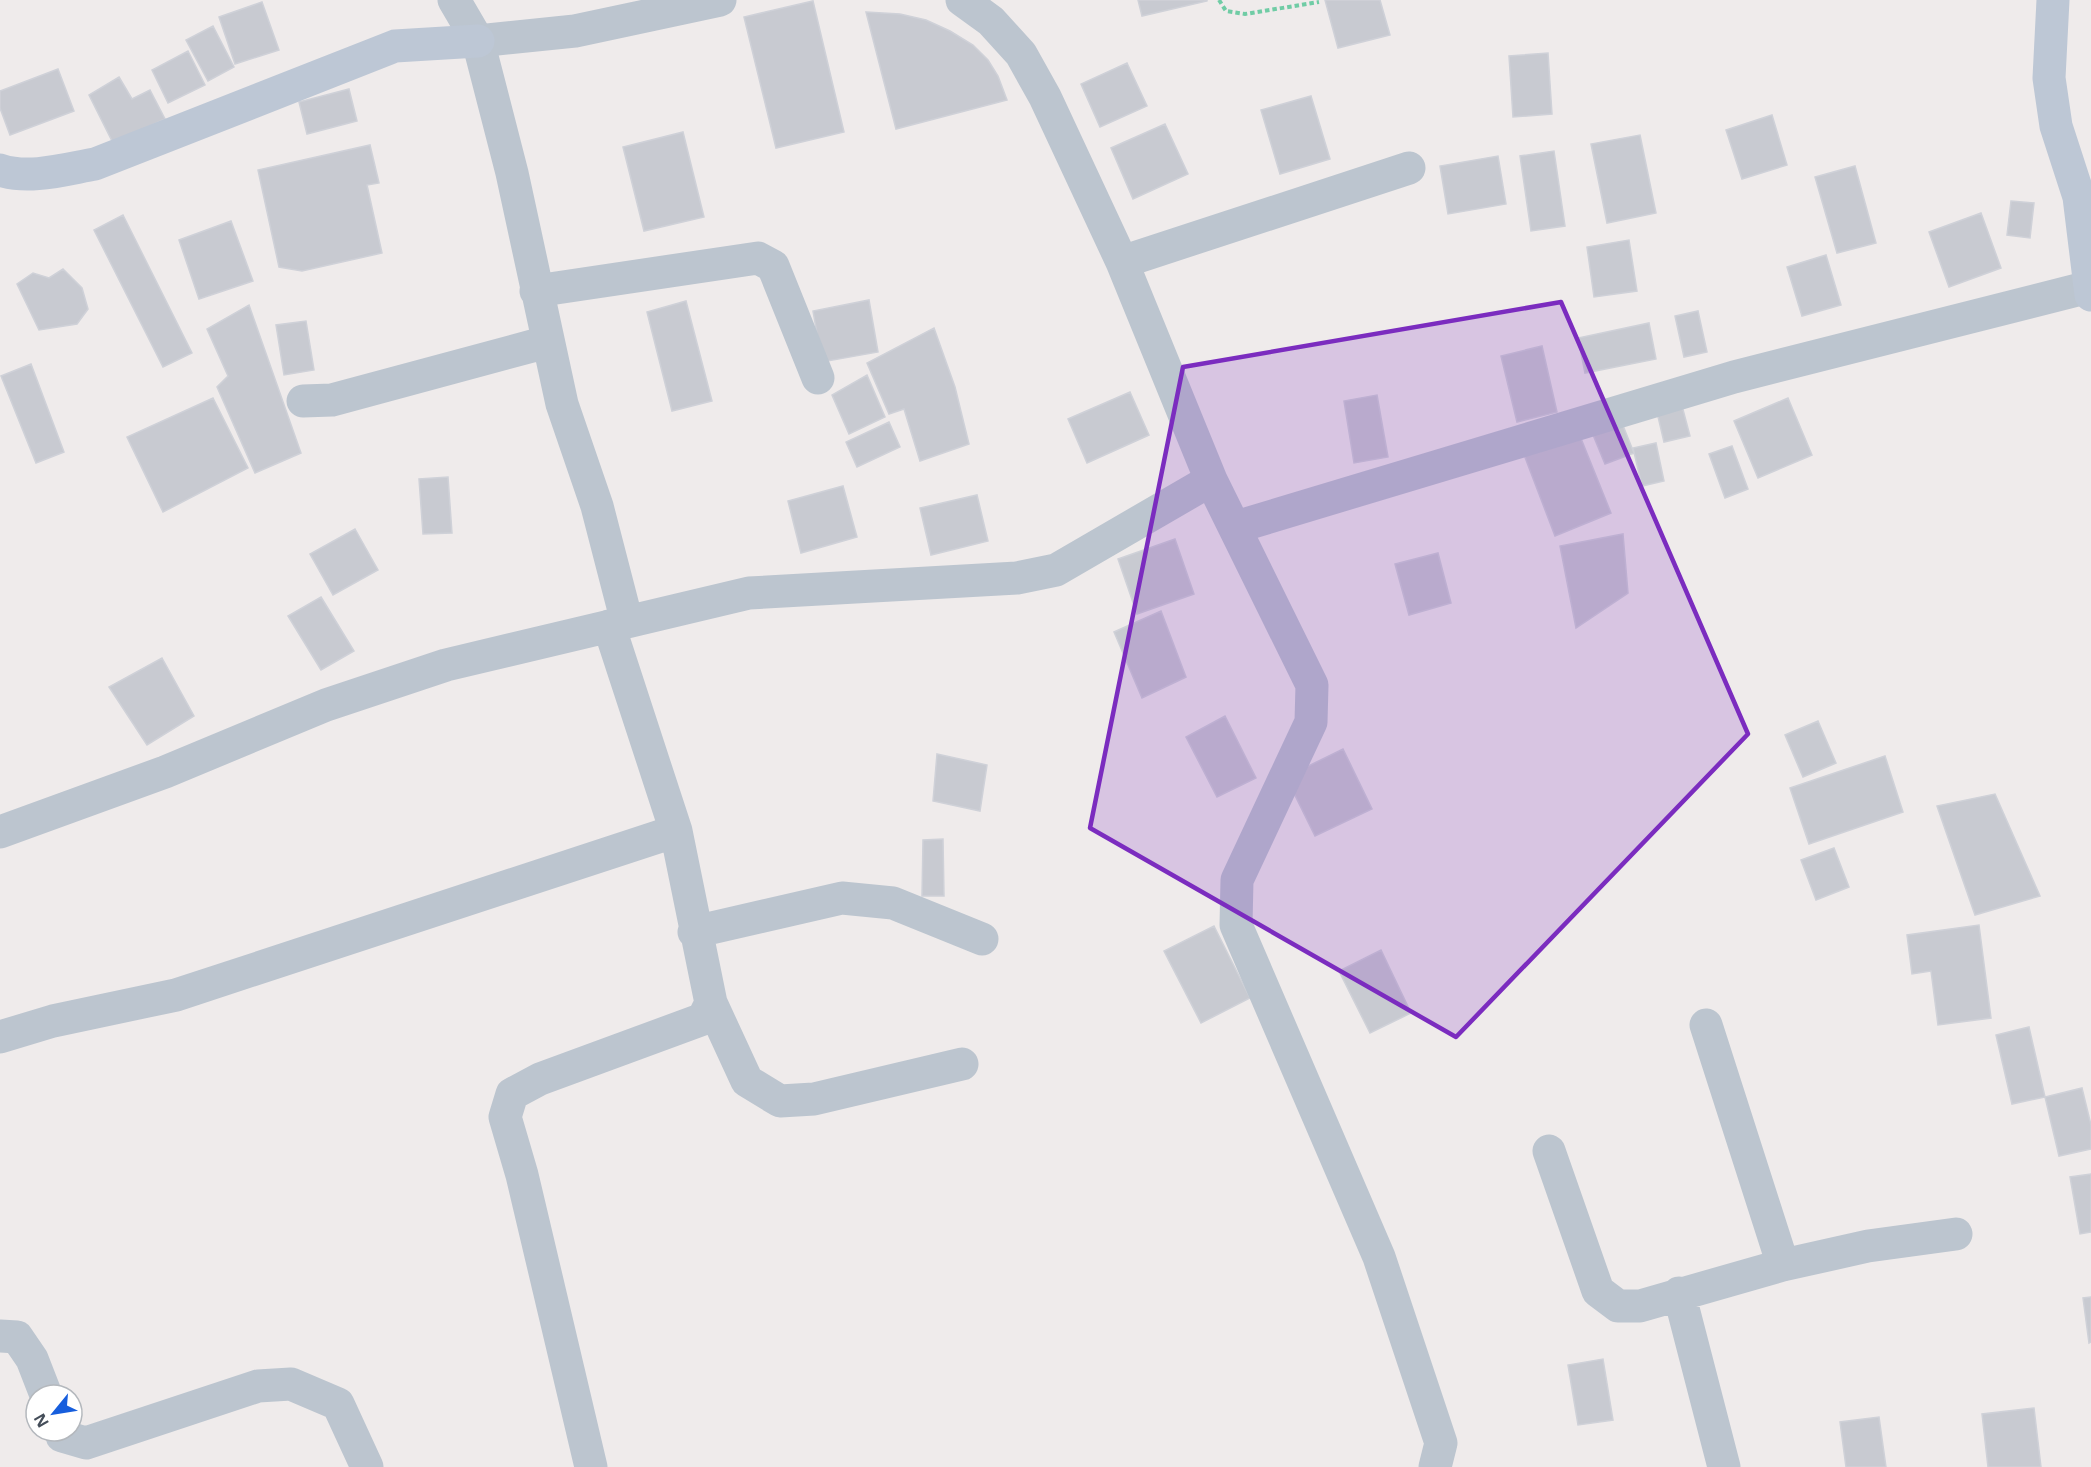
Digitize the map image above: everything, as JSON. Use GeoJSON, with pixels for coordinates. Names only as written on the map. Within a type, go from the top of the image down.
{"type":"FeatureCollection","features":[{"type":"Feature","properties":{"kind":"street"},"geometry":{"type":"LineString","coordinates":[[454,0],[478,41],[512,173],[562,404],[597,506],[618,624],[676,831],[694,932],[711,1004],[747,1081],[780,1101],[814,1099],[962,1064]]}},
{"type":"Feature","properties":{"kind":"street"},"geometry":{"type":"LineString","coordinates":[[2,177],[51,172],[95,164],[395,46],[478,41],[575,31],[720,0]]}},
{"type":"Feature","properties":{"kind":"street"},"geometry":{"type":"LineString","coordinates":[[962,0],[991,21],[1021,54],[1045,97],[1122,262],[1211,480],[1312,685],[1311,723],[1237,880],[1236,925],[1379,1257],[1441,1443],[1435,1467]]}},
{"type":"Feature","properties":{"kind":"street"},"geometry":{"type":"LineString","coordinates":[[1236,527],[1734,377],[2090,291],[2079,197],[2055,126],[2051,90],[2053,0]]}},
{"type":"Feature","properties":{"kind":"street"},"geometry":{"type":"LineString","coordinates":[[1122,262],[1409,168]]}},
{"type":"Feature","properties":{"kind":"street"},"geometry":{"type":"LineString","coordinates":[[536,291],[758,258],[773,266],[818,378]]}},
{"type":"Feature","properties":{"kind":"street"},"geometry":{"type":"LineString","coordinates":[[303,402],[332,400],[547,342]]}},
{"type":"Feature","properties":{"kind":"street"},"geometry":{"type":"LineString","coordinates":[[0,832],[165,772],[326,705],[446,665],[749,592],[1017,578],[1056,570],[1211,480]]}},
{"type":"Feature","properties":{"kind":"street"},"geometry":{"type":"LineString","coordinates":[[0,1037],[53,1021],[176,995],[676,831]]}},
{"type":"Feature","properties":{"kind":"street"},"geometry":{"type":"LineString","coordinates":[[694,932],[842,898],[894,903],[982,939]]}},
{"type":"Feature","properties":{"kind":"street"},"geometry":{"type":"LineString","coordinates":[[591,1467],[522,1175],[505,1117],[512,1094],[540,1079],[703,1019],[711,1004]]}},
{"type":"Feature","properties":{"kind":"street"},"geometry":{"type":"LineString","coordinates":[[1706,1025],[1783,1265]]}},
{"type":"Feature","properties":{"kind":"street"},"geometry":{"type":"LineString","coordinates":[[1549,1151],[1598,1291],[1618,1306],[1640,1306],[1783,1265],[1868,1245],[1956,1234]]}},
{"type":"Feature","properties":{"kind":"street"},"geometry":{"type":"LineString","coordinates":[[1679,1293],[1724,1467]]}},
{"type":"Feature","properties":{"kind":"street"},"geometry":{"type":"LineString","coordinates":[[0,1336],[17,1337],[32,1359],[41,1383]]}},
{"type":"Feature","properties":{"kind":"street"},"geometry":{"type":"LineString","coordinates":[[84,1442],[258,1386],[291,1384],[338,1404],[367,1467]]}},
{"type":"Feature","properties":{"kind":"path"},"geometry":{"type":"LineString","coordinates":[[1219,0],[1226,10],[1245,14],[1319,2]]}},
{"type":"Feature","properties":{"kind":"highlighted area"},"geometry":{"type":"Polygon","coordinates":[[[1561,302],[1748,734],[1456,1037],[1090,828],[1183,367],[1561,302]]]}},
{"type":"Feature","properties":{"kind":"building"},"geometry":{"type":"Polygon","coordinates":[[[1138,0],[1207,0],[1207,1],[1142,16],[1138,0]]]}},
{"type":"Feature","properties":{"kind":"building"},"geometry":{"type":"Polygon","coordinates":[[[1325,0],[1380,0],[1390,35],[1338,48],[1325,0]]]}},
{"type":"Feature","properties":{"kind":"building"},"geometry":{"type":"Polygon","coordinates":[[[813,1],[844,132],[776,148],[744,17],[813,1]]]}},
{"type":"Feature","properties":{"kind":"building"},"geometry":{"type":"Polygon","coordinates":[[[262,2],[279,50],[235,64],[219,17],[262,2]]]}},
{"type":"Feature","properties":{"kind":"building"},"geometry":{"type":"Polygon","coordinates":[[[866,12],[900,14],[926,20],[973,45],[988,60],[998,76],[1007,100],[896,129],[866,12]]]}},
{"type":"Feature","properties":{"kind":"building"},"geometry":{"type":"Polygon","coordinates":[[[213,26],[234,67],[208,81],[186,40],[213,26]]]}},
{"type":"Feature","properties":{"kind":"building"},"geometry":{"type":"Polygon","coordinates":[[[188,51],[205,85],[168,103],[152,70],[188,51]]]}},
{"type":"Feature","properties":{"kind":"building"},"geometry":{"type":"Polygon","coordinates":[[[1548,53],[1552,114],[1513,117],[1509,56],[1548,53]]]}},
{"type":"Feature","properties":{"kind":"building"},"geometry":{"type":"Polygon","coordinates":[[[1127,63],[1147,106],[1100,127],[1081,84],[1127,63]]]}},
{"type":"Feature","properties":{"kind":"building"},"geometry":{"type":"Polygon","coordinates":[[[58,69],[74,111],[10,135],[0,108],[0,91],[58,69]]]}},
{"type":"Feature","properties":{"kind":"building"},"geometry":{"type":"Polygon","coordinates":[[[119,77],[132,99],[150,90],[165,119],[113,143],[89,95],[119,77]]]}},
{"type":"Feature","properties":{"kind":"building"},"geometry":{"type":"Polygon","coordinates":[[[349,89],[357,121],[307,134],[299,102],[349,89]]]}},
{"type":"Feature","properties":{"kind":"building"},"geometry":{"type":"Polygon","coordinates":[[[1311,96],[1330,159],[1280,174],[1261,110],[1311,96]]]}},
{"type":"Feature","properties":{"kind":"building"},"geometry":{"type":"Polygon","coordinates":[[[1772,115],[1787,165],[1742,179],[1726,130],[1772,115]]]}},
{"type":"Feature","properties":{"kind":"building"},"geometry":{"type":"Polygon","coordinates":[[[1165,124],[1188,174],[1133,199],[1111,148],[1165,124]]]}},
{"type":"Feature","properties":{"kind":"building"},"geometry":{"type":"Polygon","coordinates":[[[683,132],[704,217],[644,231],[623,147],[683,132]]]}},
{"type":"Feature","properties":{"kind":"building"},"geometry":{"type":"Polygon","coordinates":[[[1640,135],[1656,213],[1607,223],[1591,144],[1640,135]]]}},
{"type":"Feature","properties":{"kind":"building"},"geometry":{"type":"Polygon","coordinates":[[[370,145],[379,183],[367,185],[382,253],[302,271],[279,267],[258,170],[370,145]]]}},
{"type":"Feature","properties":{"kind":"building"},"geometry":{"type":"Polygon","coordinates":[[[1554,151],[1565,226],[1531,231],[1520,156],[1554,151]]]}},
{"type":"Feature","properties":{"kind":"building"},"geometry":{"type":"Polygon","coordinates":[[[1498,156],[1506,204],[1448,214],[1440,166],[1498,156]]]}},
{"type":"Feature","properties":{"kind":"building"},"geometry":{"type":"Polygon","coordinates":[[[1855,166],[1876,243],[1837,253],[1815,177],[1855,166]]]}},
{"type":"Feature","properties":{"kind":"building"},"geometry":{"type":"Polygon","coordinates":[[[2011,201],[2034,203],[2030,238],[2007,235],[2011,201]]]}},
{"type":"Feature","properties":{"kind":"building"},"geometry":{"type":"Polygon","coordinates":[[[1981,213],[2001,268],[1949,287],[1929,232],[1981,213]]]}},
{"type":"Feature","properties":{"kind":"building"},"geometry":{"type":"Polygon","coordinates":[[[123,215],[192,353],[163,367],[94,230],[123,215]]]}},
{"type":"Feature","properties":{"kind":"building"},"geometry":{"type":"Polygon","coordinates":[[[231,221],[253,281],[199,299],[179,240],[231,221]]]}},
{"type":"Feature","properties":{"kind":"building"},"geometry":{"type":"Polygon","coordinates":[[[1629,240],[1637,291],[1594,297],[1587,247],[1629,240]]]}},
{"type":"Feature","properties":{"kind":"building"},"geometry":{"type":"Polygon","coordinates":[[[1826,255],[1841,305],[1802,316],[1787,267],[1826,255]]]}},
{"type":"Feature","properties":{"kind":"building"},"geometry":{"type":"Polygon","coordinates":[[[63,269],[82,288],[88,309],[77,324],[39,330],[17,284],[33,273],[49,278],[63,269]]]}},
{"type":"Feature","properties":{"kind":"building"},"geometry":{"type":"Polygon","coordinates":[[[869,300],[878,352],[822,362],[813,311],[869,300]]]}},
{"type":"Feature","properties":{"kind":"building"},"geometry":{"type":"Polygon","coordinates":[[[686,301],[712,401],[672,411],[647,312],[686,301]]]}},
{"type":"Feature","properties":{"kind":"building"},"geometry":{"type":"Polygon","coordinates":[[[249,305],[301,453],[255,473],[217,387],[228,376],[207,329],[249,305]]]}},
{"type":"Feature","properties":{"kind":"building"},"geometry":{"type":"Polygon","coordinates":[[[1698,311],[1707,352],[1684,357],[1675,316],[1698,311]]]}},
{"type":"Feature","properties":{"kind":"building"},"geometry":{"type":"Polygon","coordinates":[[[306,321],[314,370],[284,375],[276,325],[306,321]]]}},
{"type":"Feature","properties":{"kind":"building"},"geometry":{"type":"Polygon","coordinates":[[[1649,323],[1656,359],[1585,373],[1578,338],[1649,323]]]}},
{"type":"Feature","properties":{"kind":"building"},"geometry":{"type":"Polygon","coordinates":[[[934,328],[955,387],[969,444],[920,461],[904,409],[889,414],[867,363],[934,328]]]}},
{"type":"Feature","properties":{"kind":"building"},"geometry":{"type":"Polygon","coordinates":[[[1542,346],[1557,412],[1517,422],[1501,356],[1542,346]]]}},
{"type":"Feature","properties":{"kind":"building"},"geometry":{"type":"Polygon","coordinates":[[[31,364],[64,452],[36,463],[1,376],[31,364]]]}},
{"type":"Feature","properties":{"kind":"building"},"geometry":{"type":"Polygon","coordinates":[[[867,375],[885,417],[849,434],[832,395],[867,375]]]}},
{"type":"Feature","properties":{"kind":"building"},"geometry":{"type":"Polygon","coordinates":[[[1130,392],[1149,435],[1087,463],[1068,419],[1130,392]]]}},
{"type":"Feature","properties":{"kind":"building"},"geometry":{"type":"Polygon","coordinates":[[[1377,395],[1388,457],[1354,463],[1344,401],[1377,395]]]}},
{"type":"Feature","properties":{"kind":"building"},"geometry":{"type":"Polygon","coordinates":[[[213,398],[248,468],[163,512],[127,437],[213,398]]]}},
{"type":"Feature","properties":{"kind":"building"},"geometry":{"type":"Polygon","coordinates":[[[1788,398],[1812,455],[1758,478],[1734,421],[1788,398]]]}},
{"type":"Feature","properties":{"kind":"building"},"geometry":{"type":"Polygon","coordinates":[[[1681,402],[1690,436],[1664,442],[1656,408],[1681,402]]]}},
{"type":"Feature","properties":{"kind":"building"},"geometry":{"type":"Polygon","coordinates":[[[1620,418],[1634,453],[1605,464],[1591,430],[1620,418]]]}},
{"type":"Feature","properties":{"kind":"building"},"geometry":{"type":"Polygon","coordinates":[[[889,422],[900,447],[857,467],[846,442],[889,422]]]}},
{"type":"Feature","properties":{"kind":"building"},"geometry":{"type":"Polygon","coordinates":[[[1578,431],[1611,513],[1555,536],[1523,452],[1578,431]]]}},
{"type":"Feature","properties":{"kind":"building"},"geometry":{"type":"Polygon","coordinates":[[[1656,443],[1664,481],[1642,486],[1633,448],[1656,443]]]}},
{"type":"Feature","properties":{"kind":"building"},"geometry":{"type":"Polygon","coordinates":[[[1732,446],[1748,489],[1725,498],[1709,454],[1732,446]]]}},
{"type":"Feature","properties":{"kind":"building"},"geometry":{"type":"Polygon","coordinates":[[[448,477],[452,533],[423,534],[419,479],[448,477]]]}},
{"type":"Feature","properties":{"kind":"building"},"geometry":{"type":"Polygon","coordinates":[[[843,486],[857,537],[801,553],[788,501],[843,486]]]}},
{"type":"Feature","properties":{"kind":"building"},"geometry":{"type":"Polygon","coordinates":[[[977,495],[988,541],[931,555],[920,508],[977,495]]]}},
{"type":"Feature","properties":{"kind":"building"},"geometry":{"type":"Polygon","coordinates":[[[355,529],[378,570],[333,595],[310,554],[355,529]]]}},
{"type":"Feature","properties":{"kind":"building"},"geometry":{"type":"Polygon","coordinates":[[[1623,534],[1628,593],[1576,628],[1560,546],[1623,534]]]}},
{"type":"Feature","properties":{"kind":"building"},"geometry":{"type":"Polygon","coordinates":[[[1175,539],[1194,594],[1137,614],[1118,559],[1175,539]]]}},
{"type":"Feature","properties":{"kind":"building"},"geometry":{"type":"Polygon","coordinates":[[[1438,553],[1451,603],[1409,615],[1395,564],[1438,553]]]}},
{"type":"Feature","properties":{"kind":"building"},"geometry":{"type":"Polygon","coordinates":[[[321,597],[354,651],[321,670],[288,616],[321,597]]]}},
{"type":"Feature","properties":{"kind":"building"},"geometry":{"type":"Polygon","coordinates":[[[1161,611],[1186,677],[1142,698],[1114,632],[1161,611]]]}},
{"type":"Feature","properties":{"kind":"building"},"geometry":{"type":"Polygon","coordinates":[[[162,658],[194,716],[147,745],[109,687],[162,658]]]}},
{"type":"Feature","properties":{"kind":"building"},"geometry":{"type":"Polygon","coordinates":[[[1225,716],[1256,778],[1217,797],[1186,737],[1225,716]]]}},
{"type":"Feature","properties":{"kind":"building"},"geometry":{"type":"Polygon","coordinates":[[[1818,721],[1836,763],[1803,777],[1785,735],[1818,721]]]}},
{"type":"Feature","properties":{"kind":"building"},"geometry":{"type":"Polygon","coordinates":[[[1343,749],[1372,809],[1315,836],[1286,777],[1343,749]]]}},
{"type":"Feature","properties":{"kind":"building"},"geometry":{"type":"Polygon","coordinates":[[[937,754],[987,765],[980,811],[933,801],[937,754]]]}},
{"type":"Feature","properties":{"kind":"building"},"geometry":{"type":"Polygon","coordinates":[[[1885,756],[1903,812],[1809,844],[1790,788],[1885,756]]]}},
{"type":"Feature","properties":{"kind":"building"},"geometry":{"type":"Polygon","coordinates":[[[1995,794],[2040,896],[1975,915],[1937,806],[1995,794]]]}},
{"type":"Feature","properties":{"kind":"building"},"geometry":{"type":"Polygon","coordinates":[[[943,839],[944,896],[922,896],[923,840],[943,839]]]}},
{"type":"Feature","properties":{"kind":"building"},"geometry":{"type":"Polygon","coordinates":[[[1834,848],[1849,887],[1816,900],[1801,860],[1834,848]]]}},
{"type":"Feature","properties":{"kind":"building"},"geometry":{"type":"Polygon","coordinates":[[[1979,925],[1991,1018],[1938,1025],[1931,971],[1912,974],[1907,935],[1979,925]]]}},
{"type":"Feature","properties":{"kind":"building"},"geometry":{"type":"Polygon","coordinates":[[[1214,926],[1250,998],[1201,1023],[1164,951],[1214,926]]]}},
{"type":"Feature","properties":{"kind":"building"},"geometry":{"type":"Polygon","coordinates":[[[1381,950],[1411,1013],[1370,1033],[1339,971],[1381,950]]]}},
{"type":"Feature","properties":{"kind":"building"},"geometry":{"type":"Polygon","coordinates":[[[2029,1027],[2045,1097],[2012,1104],[1996,1035],[2029,1027]]]}},
{"type":"Feature","properties":{"kind":"building"},"geometry":{"type":"Polygon","coordinates":[[[2082,1088],[2091,1125],[2091,1149],[2059,1156],[2045,1097],[2082,1088]]]}},
{"type":"Feature","properties":{"kind":"building"},"geometry":{"type":"Polygon","coordinates":[[[2091,1174],[2091,1232],[2080,1234],[2070,1177],[2091,1174]]]}},
{"type":"Feature","properties":{"kind":"building"},"geometry":{"type":"Polygon","coordinates":[[[2091,1297],[2091,1342],[2089,1343],[2083,1298],[2091,1297]]]}},
{"type":"Feature","properties":{"kind":"building"},"geometry":{"type":"Polygon","coordinates":[[[1603,1359],[1613,1420],[1578,1425],[1568,1365],[1603,1359]]]}},
{"type":"Feature","properties":{"kind":"building"},"geometry":{"type":"Polygon","coordinates":[[[2034,1408],[2041,1467],[1988,1467],[1982,1414],[2034,1408]]]}},
{"type":"Feature","properties":{"kind":"building"},"geometry":{"type":"Polygon","coordinates":[[[1879,1417],[1886,1467],[1846,1467],[1840,1422],[1879,1417]]]}}]}
